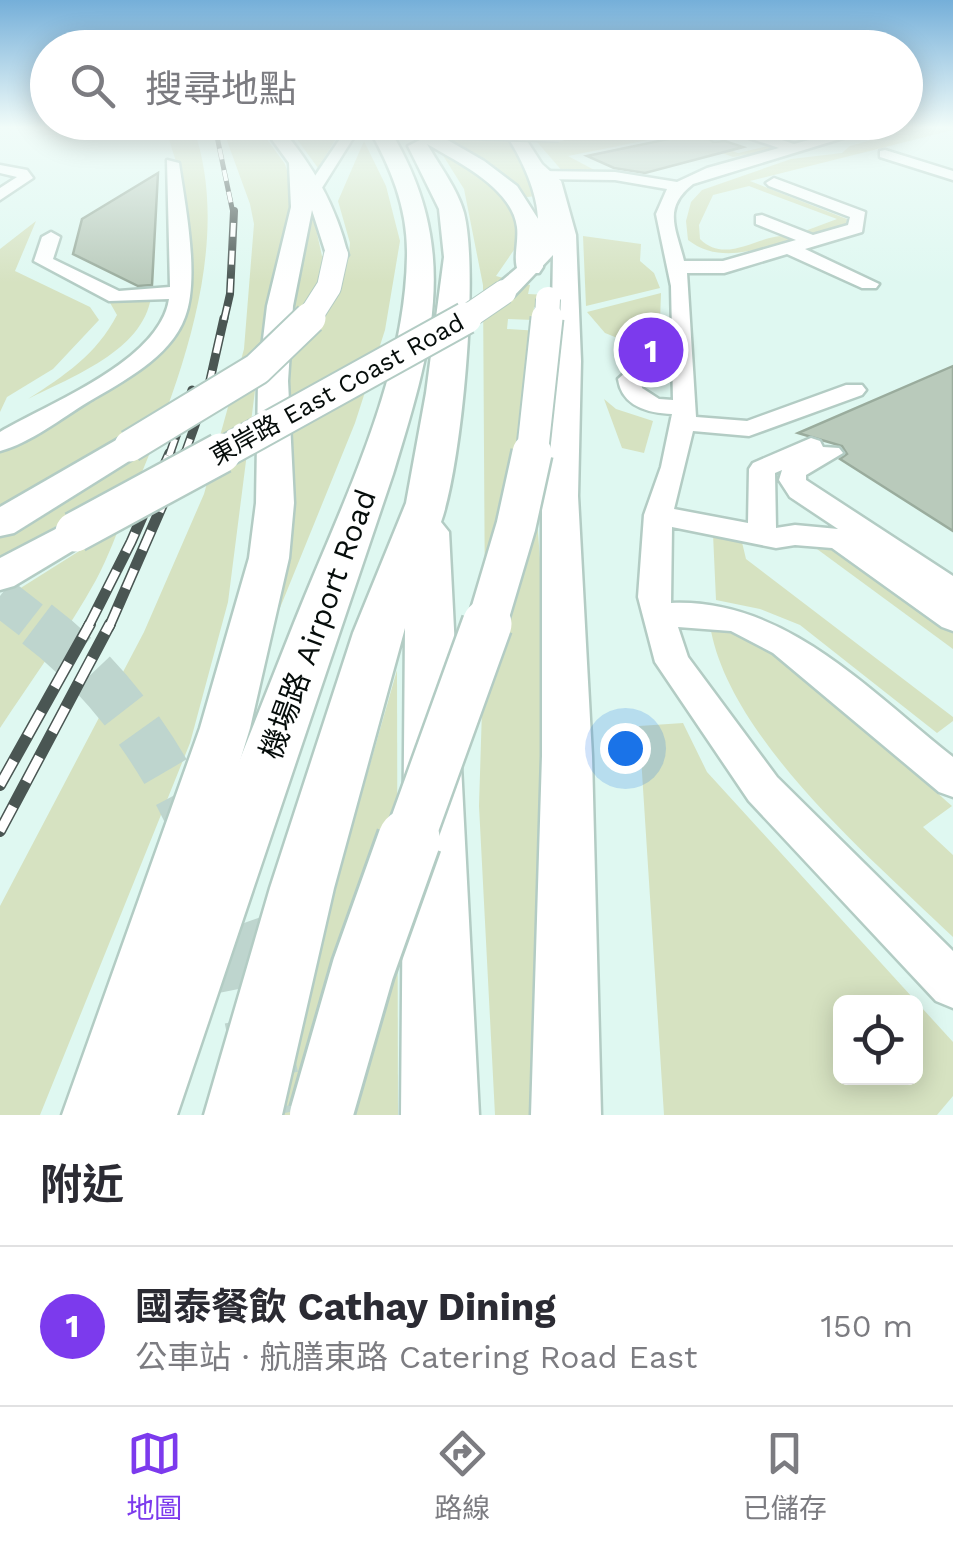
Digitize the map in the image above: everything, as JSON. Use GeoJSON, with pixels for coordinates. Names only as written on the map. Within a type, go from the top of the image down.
{"type":"FeatureCollection","features":[{"type":"Feature","properties":{"kind":"highway","name":"機場路 Airport Road"},"geometry":{"type":"LineString","coordinates":[[138,1115],[373,474],[404,375],[419,294],[418,221],[406,179]]}},
{"type":"Feature","properties":{"kind":"highway","name":"機場路 Airport Road"},"geometry":{"type":"LineString","coordinates":[[243,1115],[318,833],[378,633],[426,503],[446,380],[458,257],[451,209],[437,179]]}},
{"type":"Feature","properties":{"kind":"highway"},"geometry":{"type":"LineString","coordinates":[[493,179],[518,201],[530,223],[531,278]]}},
{"type":"Feature","properties":{"kind":"highway"},"geometry":{"type":"LineString","coordinates":[[426,503],[440,1115]]}},
{"type":"Feature","properties":{"kind":"main road"},"geometry":{"type":"LineString","coordinates":[[98,1115],[225,728],[270,558],[275,503],[273,381],[280,306],[308,198],[303,179]]}},
{"type":"Feature","properties":{"kind":"main road"},"geometry":{"type":"LineString","coordinates":[[321,1115],[392,886],[478,660],[508,567],[537,423],[547,349],[531,278],[547,226],[542,179]]}},
{"type":"Feature","properties":{"kind":"main road"},"geometry":{"type":"LineString","coordinates":[[545,179],[558,200],[565,235],[566,362],[560,496],[567,756],[566,1115]]}},
{"type":"Feature","properties":{"kind":"main road","name":"東岸路 East Coast Road"},"geometry":{"type":"LineString","coordinates":[[0,524],[231,386],[281,347],[324,298],[333,278],[336,255],[329,218],[308,198]]}},
{"type":"Feature","properties":{"kind":"main road","name":"東岸路 East Coast Road"},"geometry":{"type":"LineString","coordinates":[[0,576],[444,332],[531,278]]}},
{"type":"Feature","properties":{"kind":"street"},"geometry":{"type":"LineString","coordinates":[[0,195],[24,179]]}},
{"type":"Feature","properties":{"kind":"street"},"geometry":{"type":"LineString","coordinates":[[5,435],[157,346],[176,318],[179,292],[173,179]]}},
{"type":"Feature","properties":{"kind":"street"},"geometry":{"type":"LineString","coordinates":[[308,198],[320,179]]}},
{"type":"Feature","properties":{"kind":"street"},"geometry":{"type":"LineString","coordinates":[[633,179],[680,187]]}},
{"type":"Feature","properties":{"kind":"street"},"geometry":{"type":"LineString","coordinates":[[696,179],[670,195],[664,214],[681,286],[684,415],[674,467],[658,515],[654,597],[672,662],[763,788],[953,984]]}},
{"type":"Feature","properties":{"kind":"street"},"geometry":{"type":"LineString","coordinates":[[676,267],[707,269],[737,263],[856,228],[859,215],[774,183]]}},
{"type":"Feature","properties":{"kind":"street"},"geometry":{"type":"LineString","coordinates":[[762,220],[812,241]]}},
{"type":"Feature","properties":{"kind":"street"},"geometry":{"type":"LineString","coordinates":[[51,237],[43,261],[116,297],[179,292]]}},
{"type":"Feature","properties":{"kind":"street"},"geometry":{"type":"LineString","coordinates":[[669,243],[737,263]]}},
{"type":"Feature","properties":{"kind":"street"},"geometry":{"type":"LineString","coordinates":[[789,248],[869,284]]}},
{"type":"Feature","properties":{"kind":"street"},"geometry":{"type":"LineString","coordinates":[[682,334],[629,379],[630,391],[652,406],[749,428],[854,390]]}},
{"type":"Feature","properties":{"kind":"street"},"geometry":{"type":"LineString","coordinates":[[769,535],[762,469],[823,449],[794,471],[792,480],[800,491],[953,591]]}},
{"type":"Feature","properties":{"kind":"street"},"geometry":{"type":"LineString","coordinates":[[658,515],[769,535],[879,542]]}},
{"type":"Feature","properties":{"kind":"street"},"geometry":{"type":"LineString","coordinates":[[837,539],[953,619]]}},
{"type":"Feature","properties":{"kind":"street"},"geometry":{"type":"LineString","coordinates":[[658,616],[734,616],[757,626],[945,762]]}},
{"type":"Feature","properties":{"kind":"green space"},"geometry":{"type":"Polygon","coordinates":[[[179,179],[205,179],[208,218],[204,266],[183,362],[167,409],[101,570],[74,618],[0,728],[0,601],[92,543],[62,523],[0,557],[0,536],[76,488],[0,509],[0,451],[126,378],[180,315],[179,179]]]}},
{"type":"Feature","properties":{"kind":"green space"},"geometry":{"type":"Polygon","coordinates":[[[241,179],[290,179],[295,195],[264,320],[228,602],[190,743],[40,1115],[0,1115],[0,906],[144,632],[204,494],[244,349],[254,224],[241,179]]]}},
{"type":"Feature","properties":{"kind":"green space"},"geometry":{"type":"Polygon","coordinates":[[[348,179],[383,179],[386,186],[400,241],[385,330],[355,423],[237,714],[289,318],[311,206],[322,256],[349,254],[350,243],[338,201],[348,179]]]}},
{"type":"Feature","properties":{"kind":"green space"},"geometry":{"type":"Polygon","coordinates":[[[458,179],[483,179],[502,199],[516,227],[518,244],[496,276],[530,285],[528,294],[547,295],[545,307],[534,307],[533,320],[508,319],[507,329],[556,332],[536,504],[555,767],[537,1115],[495,1115],[479,806],[485,613],[483,285],[464,189],[458,179]]]}},
{"type":"Feature","properties":{"kind":"green space"},"geometry":{"type":"Polygon","coordinates":[[[494,179],[530,179],[536,196],[518,198],[494,179]]]}},
{"type":"Feature","properties":{"kind":"green space"},"geometry":{"type":"Polygon","coordinates":[[[733,179],[758,179],[750,181],[847,219],[846,224],[811,234],[805,231],[837,219],[749,186],[713,195],[699,225],[700,239],[723,250],[783,236],[795,238],[754,250],[713,252],[688,240],[686,221],[691,202],[702,190],[733,179]]]}},
{"type":"Feature","properties":{"kind":"green space"},"geometry":{"type":"Polygon","coordinates":[[[36,221],[15,271],[90,307],[99,320],[53,369],[7,397],[0,412],[0,249],[36,221]]]}},
{"type":"Feature","properties":{"kind":"green space"},"geometry":{"type":"Polygon","coordinates":[[[583,236],[641,244],[640,261],[654,273],[660,288],[586,306],[583,236]]]}},
{"type":"Feature","properties":{"kind":"green space"},"geometry":{"type":"Polygon","coordinates":[[[661,293],[660,321],[630,343],[605,333],[587,312],[661,293]]]}},
{"type":"Feature","properties":{"kind":"green space"},"geometry":{"type":"Polygon","coordinates":[[[151,297],[145,316],[120,347],[84,371],[28,399],[67,373],[100,341],[117,315],[109,301],[151,297]]]}},
{"type":"Feature","properties":{"kind":"green space"},"geometry":{"type":"Polygon","coordinates":[[[604,399],[616,409],[653,421],[644,453],[622,448],[604,399]]]}},
{"type":"Feature","properties":{"kind":"green space"},"geometry":{"type":"Polygon","coordinates":[[[713,534],[741,538],[746,559],[953,717],[953,721],[937,733],[800,625],[760,609],[716,600],[713,534]]]}},
{"type":"Feature","properties":{"kind":"green space"},"geometry":{"type":"Polygon","coordinates":[[[817,549],[844,551],[953,629],[953,649],[817,549]]]}},
{"type":"Feature","properties":{"kind":"green space"},"geometry":{"type":"Polygon","coordinates":[[[727,630],[780,657],[810,680],[952,806],[923,827],[953,855],[953,937],[848,836],[776,757],[724,673],[711,631],[727,630]]]}},
{"type":"Feature","properties":{"kind":"green space"},"geometry":{"type":"Polygon","coordinates":[[[397,670],[398,1115],[276,1115],[317,950],[397,670]]]}},
{"type":"Feature","properties":{"kind":"green space"},"geometry":{"type":"Polygon","coordinates":[[[683,723],[707,772],[910,995],[833,995],[833,1085],[923,1085],[923,1009],[953,1042],[953,1096],[937,1115],[664,1115],[639,726],[683,723]]]}},
{"type":"Feature","properties":{"kind":"building"},"geometry":{"type":"Polygon","coordinates":[[[148,179],[158,179],[152,285],[138,286],[73,254],[82,219],[148,179]]]}},
{"type":"Feature","properties":{"kind":"building"},"geometry":{"type":"Polygon","coordinates":[[[953,366],[953,531],[840,459],[847,454],[842,446],[798,433],[953,366]]]}},
{"type":"Feature","properties":{"kind":"tunnel"},"geometry":{"type":"LineString","coordinates":[[0,596],[40,627]]}},
{"type":"Feature","properties":{"kind":"tunnel"},"geometry":{"type":"LineString","coordinates":[[37,624],[88,670],[133,723],[171,781],[201,843]]}},
{"type":"Feature","properties":{"kind":"tunnel"},"geometry":{"type":"LineString","coordinates":[[200,840],[245,967],[275,1115]]}},
{"type":"Feature","properties":{"kind":"railway"},"geometry":{"type":"LineString","coordinates":[[226,179],[233,213]]}},
{"type":"Feature","properties":{"kind":"railway"},"geometry":{"type":"LineString","coordinates":[[224,320],[230,294],[234,211]]}},
{"type":"Feature","properties":{"kind":"railway"},"geometry":{"type":"LineString","coordinates":[[184,456],[208,389],[224,318]]}},
{"type":"Feature","properties":{"kind":"railway"},"geometry":{"type":"LineString","coordinates":[[169,456],[192,390]]}},
{"type":"Feature","properties":{"kind":"railway"},"geometry":{"type":"LineString","coordinates":[[88,627],[170,453]]}},
{"type":"Feature","properties":{"kind":"railway"},"geometry":{"type":"LineString","coordinates":[[109,627],[185,453]]}},
{"type":"Feature","properties":{"kind":"railway"},"geometry":{"type":"LineString","coordinates":[[0,785],[90,624]]}},
{"type":"Feature","properties":{"kind":"railway"},"geometry":{"type":"LineString","coordinates":[[0,831],[110,624]]}},
{"type":"Feature","properties":{"kind":"place","name":"國泰餐飲 Cathay Dining"},"geometry":{"type":"Point","coordinates":[651,350]}}]}
